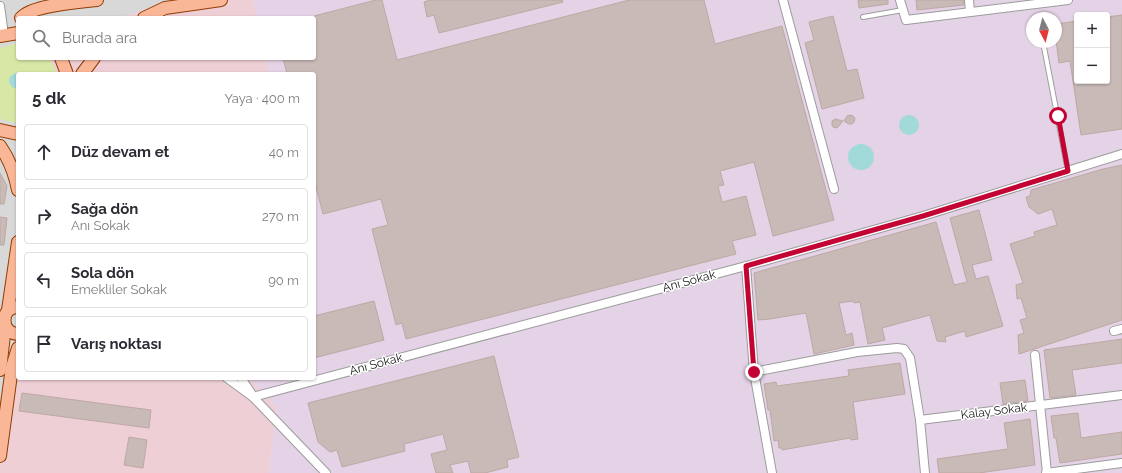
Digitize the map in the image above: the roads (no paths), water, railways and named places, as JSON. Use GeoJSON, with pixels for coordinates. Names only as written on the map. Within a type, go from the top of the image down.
{"type":"FeatureCollection","features":[{"type":"Feature","properties":{"kind":"main road"},"geometry":{"type":"LineString","coordinates":[[22,16],[24,14],[50,6],[97,0]]}},
{"type":"Feature","properties":{"kind":"main road"},"geometry":{"type":"LineString","coordinates":[[148,16],[165,8],[221,0]]}},
{"type":"Feature","properties":{"kind":"main road"},"geometry":{"type":"LineString","coordinates":[[8,34],[16,24]]}},
{"type":"Feature","properties":{"kind":"main road"},"geometry":{"type":"LineString","coordinates":[[62,60],[66,72]]}},
{"type":"Feature","properties":{"kind":"main road"},"geometry":{"type":"LineString","coordinates":[[84,72],[92,60]]}},
{"type":"Feature","properties":{"kind":"main road"},"geometry":{"type":"LineString","coordinates":[[0,130],[16,134]]}},
{"type":"Feature","properties":{"kind":"main road"},"geometry":{"type":"LineString","coordinates":[[0,146],[8,157],[16,180]]}},
{"type":"Feature","properties":{"kind":"main road"},"geometry":{"type":"LineString","coordinates":[[0,370],[16,255]]}},
{"type":"Feature","properties":{"kind":"main road"},"geometry":{"type":"LineString","coordinates":[[7,316],[11,332],[16,333]]}},
{"type":"Feature","properties":{"kind":"main road"},"geometry":{"type":"LineString","coordinates":[[0,456],[12,367],[16,354]]}},
{"type":"Feature","properties":{"kind":"street"},"geometry":{"type":"LineString","coordinates":[[783,0],[834,190]]}},
{"type":"Feature","properties":{"kind":"street"},"geometry":{"type":"LineString","coordinates":[[900,0],[906,20],[1068,0]]}},
{"type":"Feature","properties":{"kind":"street"},"geometry":{"type":"LineString","coordinates":[[968,0],[970,12]]}},
{"type":"Feature","properties":{"kind":"street"},"geometry":{"type":"LineString","coordinates":[[0,6],[8,34]]}},
{"type":"Feature","properties":{"kind":"street","name":"Anı Sokak"},"geometry":{"type":"LineString","coordinates":[[253,397],[746,266],[923,216],[1122,154]]}},
{"type":"Feature","properties":{"kind":"street"},"geometry":{"type":"LineString","coordinates":[[746,266],[754,372],[772,473]]}},
{"type":"Feature","properties":{"kind":"street"},"geometry":{"type":"LineString","coordinates":[[754,372],[857,352],[897,348],[904,349],[910,358],[920,420],[925,473]]}},
{"type":"Feature","properties":{"kind":"street"},"geometry":{"type":"LineString","coordinates":[[1035,355],[1047,473],[1122,463]]}},
{"type":"Feature","properties":{"kind":"street"},"geometry":{"type":"LineString","coordinates":[[230,380],[253,397],[326,473]]}},
{"type":"Feature","properties":{"kind":"street"},"geometry":{"type":"LineString","coordinates":[[242,380],[253,397]]}},
{"type":"Feature","properties":{"kind":"street","name":"Kalay Sokak"},"geometry":{"type":"LineString","coordinates":[[920,420],[1122,395]]}},
{"type":"Feature","properties":{"kind":"lane"},"geometry":{"type":"LineString","coordinates":[[863,17],[903,10]]}},
{"type":"Feature","properties":{"kind":"lane"},"geometry":{"type":"LineString","coordinates":[[1044,48],[1068,171]]}},
{"type":"Feature","properties":{"kind":"water"},"geometry":{"type":"Polygon","coordinates":[[[16,73],[16,88],[12,87],[9,82],[10,77],[16,73]]]}},
{"type":"Feature","properties":{"kind":"water"},"geometry":{"type":"Polygon","coordinates":[[[909,115],[916,118],[919,125],[916,132],[909,135],[902,132],[899,125],[902,118],[909,115]]]}},
{"type":"Feature","properties":{"kind":"water"},"geometry":{"type":"Polygon","coordinates":[[[861,144],[870,148],[874,157],[870,166],[861,170],[852,166],[848,157],[852,148],[861,144]]]}}]}
